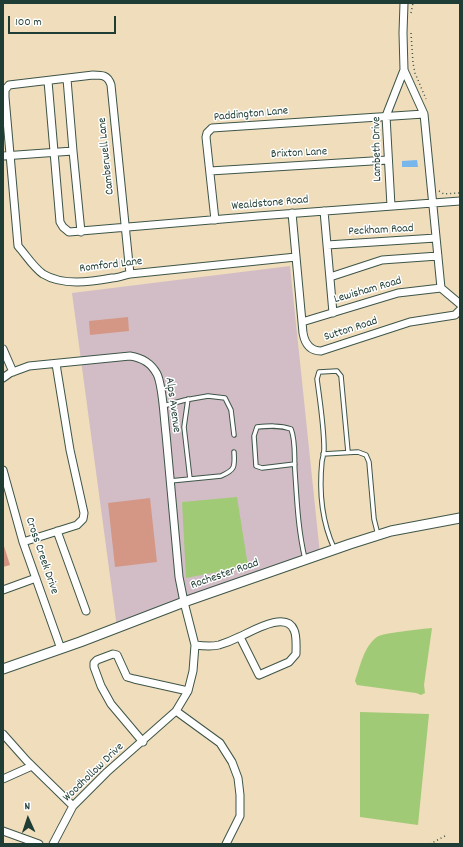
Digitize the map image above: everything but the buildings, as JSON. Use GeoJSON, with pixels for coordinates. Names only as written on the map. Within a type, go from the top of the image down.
{"type":"FeatureCollection","features":[{"type":"Feature","properties":{"kind":"street","name":"Lambeth Drive"},"geometry":{"type":"LineString","coordinates":[[404,3],[404,70],[424,114],[433,203]]}},
{"type":"Feature","properties":{"kind":"street","name":"Lambeth Drive"},"geometry":{"type":"LineString","coordinates":[[391,206],[386,116],[404,70]]}},
{"type":"Feature","properties":{"kind":"street","name":"Camberwell Lane"},"geometry":{"type":"LineString","coordinates":[[67,79],[104,75],[109,79],[111,85],[130,274]]}},
{"type":"Feature","properties":{"kind":"street"},"geometry":{"type":"LineString","coordinates":[[67,79],[81,232]]}},
{"type":"Feature","properties":{"kind":"street","name":"Romford Lane"},"geometry":{"type":"LineString","coordinates":[[67,79],[9,85],[5,90],[7,155],[18,246],[42,273],[54,279],[72,282],[114,278],[130,274],[296,257]]}},
{"type":"Feature","properties":{"kind":"street","name":"Wealdstone Road"},"geometry":{"type":"LineString","coordinates":[[48,81],[60,222],[69,232],[292,213],[460,201]]}},
{"type":"Feature","properties":{"kind":"street"},"geometry":{"type":"LineString","coordinates":[[386,116],[424,114]]}},
{"type":"Feature","properties":{"kind":"street","name":"Paddington Lane"},"geometry":{"type":"LineString","coordinates":[[215,220],[206,137],[207,133],[212,128],[386,116]]}},
{"type":"Feature","properties":{"kind":"street"},"geometry":{"type":"LineString","coordinates":[[7,155],[73,151]]}},
{"type":"Feature","properties":{"kind":"street","name":"Brixton Lane"},"geometry":{"type":"LineString","coordinates":[[210,171],[388,160]]}},
{"type":"Feature","properties":{"kind":"street"},"geometry":{"type":"LineString","coordinates":[[433,203],[440,288],[460,304]]}},
{"type":"Feature","properties":{"kind":"street"},"geometry":{"type":"LineString","coordinates":[[324,211],[333,313]]}},
{"type":"Feature","properties":{"kind":"street","name":"Sutton Road"},"geometry":{"type":"LineString","coordinates":[[292,213],[304,338],[310,349],[321,351],[410,322],[455,315],[460,310]]}},
{"type":"Feature","properties":{"kind":"street","name":"Peckham Road"},"geometry":{"type":"LineString","coordinates":[[327,245],[436,238]]}},
{"type":"Feature","properties":{"kind":"street"},"geometry":{"type":"LineString","coordinates":[[330,277],[382,260],[438,256]]}},
{"type":"Feature","properties":{"kind":"street","name":"Lewisham Road"},"geometry":{"type":"LineString","coordinates":[[302,322],[403,291],[440,288]]}},
{"type":"Feature","properties":{"kind":"street"},"geometry":{"type":"LineString","coordinates":[[3,349],[13,372]]}},
{"type":"Feature","properties":{"kind":"street","name":"Alps Avenue"},"geometry":{"type":"LineString","coordinates":[[3,378],[13,372],[29,366],[130,356],[139,357],[146,360],[156,372],[159,378],[163,406],[179,577],[184,602]]}},
{"type":"Feature","properties":{"kind":"street"},"geometry":{"type":"LineString","coordinates":[[23,542],[77,525],[83,519],[84,513],[70,450],[56,364]]}},
{"type":"Feature","properties":{"kind":"street","name":"Cross Creek Drive"},"geometry":{"type":"LineString","coordinates":[[3,470],[23,542],[61,649]]}},
{"type":"Feature","properties":{"kind":"street","name":"Rochester Road"},"geometry":{"type":"LineString","coordinates":[[3,669],[61,649],[184,602],[335,549],[378,535],[414,526],[460,518]]}},
{"type":"Feature","properties":{"kind":"street"},"geometry":{"type":"LineString","coordinates":[[57,531],[86,611]]}},
{"type":"Feature","properties":{"kind":"street"},"geometry":{"type":"LineString","coordinates":[[3,590],[36,578]]}},
{"type":"Feature","properties":{"kind":"street","name":"Woodhollow Drive"},"geometry":{"type":"LineString","coordinates":[[53,844],[73,806],[107,772],[143,742],[176,711],[188,691],[193,671],[195,644],[184,602]]}},
{"type":"Feature","properties":{"kind":"street"},"geometry":{"type":"LineString","coordinates":[[195,644],[210,647],[280,621],[286,622],[295,630],[296,654],[289,662],[259,675],[240,637]]}},
{"type":"Feature","properties":{"kind":"street","name":"Woodhollow Drive"},"geometry":{"type":"LineString","coordinates":[[143,742],[111,704],[100,686],[94,663],[97,660],[113,654],[117,655],[127,677],[134,680],[188,691]]}},
{"type":"Feature","properties":{"kind":"street"},"geometry":{"type":"LineString","coordinates":[[176,711],[220,743],[232,762],[238,778],[240,816],[226,844]]}},
{"type":"Feature","properties":{"kind":"street"},"geometry":{"type":"LineString","coordinates":[[3,734],[32,766],[73,806]]}},
{"type":"Feature","properties":{"kind":"street"},"geometry":{"type":"LineString","coordinates":[[3,786],[3,779],[32,766]]}},
{"type":"Feature","properties":{"kind":"street"},"geometry":{"type":"LineString","coordinates":[[3,831],[39,844]]}},
{"type":"Feature","properties":{"kind":"lane"},"geometry":{"type":"LineString","coordinates":[[335,549],[329,536],[322,501],[324,454],[319,372],[337,371],[341,376],[348,452]]}},
{"type":"Feature","properties":{"kind":"lane"},"geometry":{"type":"LineString","coordinates":[[163,406],[188,399],[208,396],[225,398],[231,410],[234,435]]}},
{"type":"Feature","properties":{"kind":"lane"},"geometry":{"type":"LineString","coordinates":[[188,399],[184,427],[190,479]]}},
{"type":"Feature","properties":{"kind":"lane"},"geometry":{"type":"LineString","coordinates":[[295,464],[262,468],[256,466],[254,436],[256,427],[270,426],[291,429],[293,434],[295,464],[299,531],[305,560]]}},
{"type":"Feature","properties":{"kind":"lane"},"geometry":{"type":"LineString","coordinates":[[170,481],[221,476],[232,470],[234,465],[234,452]]}},
{"type":"Feature","properties":{"kind":"lane"},"geometry":{"type":"LineString","coordinates":[[324,454],[363,452],[368,458],[374,519],[378,535]]}},
{"type":"Feature","properties":{"kind":"path"},"geometry":{"type":"LineString","coordinates":[[430,844],[445,836]]}},
{"type":"Feature","properties":{"kind":"shaded area"},"geometry":{"type":"Polygon","coordinates":[[[290,266],[320,554],[117,628],[72,293],[290,266]]]}},
{"type":"Feature","properties":{"kind":"green space"},"geometry":{"type":"Polygon","coordinates":[[[237,497],[248,566],[186,578],[182,502],[237,497]]]}},
{"type":"Feature","properties":{"kind":"green space"},"geometry":{"type":"Polygon","coordinates":[[[432,628],[424,685],[425,693],[421,695],[416,693],[357,685],[355,681],[363,657],[369,646],[377,637],[394,633],[432,628]]]}},
{"type":"Feature","properties":{"kind":"green space"},"geometry":{"type":"Polygon","coordinates":[[[360,712],[429,714],[418,825],[360,817],[360,712]]]}},
{"type":"Feature","properties":{"kind":"water"},"geometry":{"type":"Polygon","coordinates":[[[417,160],[418,167],[402,167],[402,161],[417,160]]]}}]}
